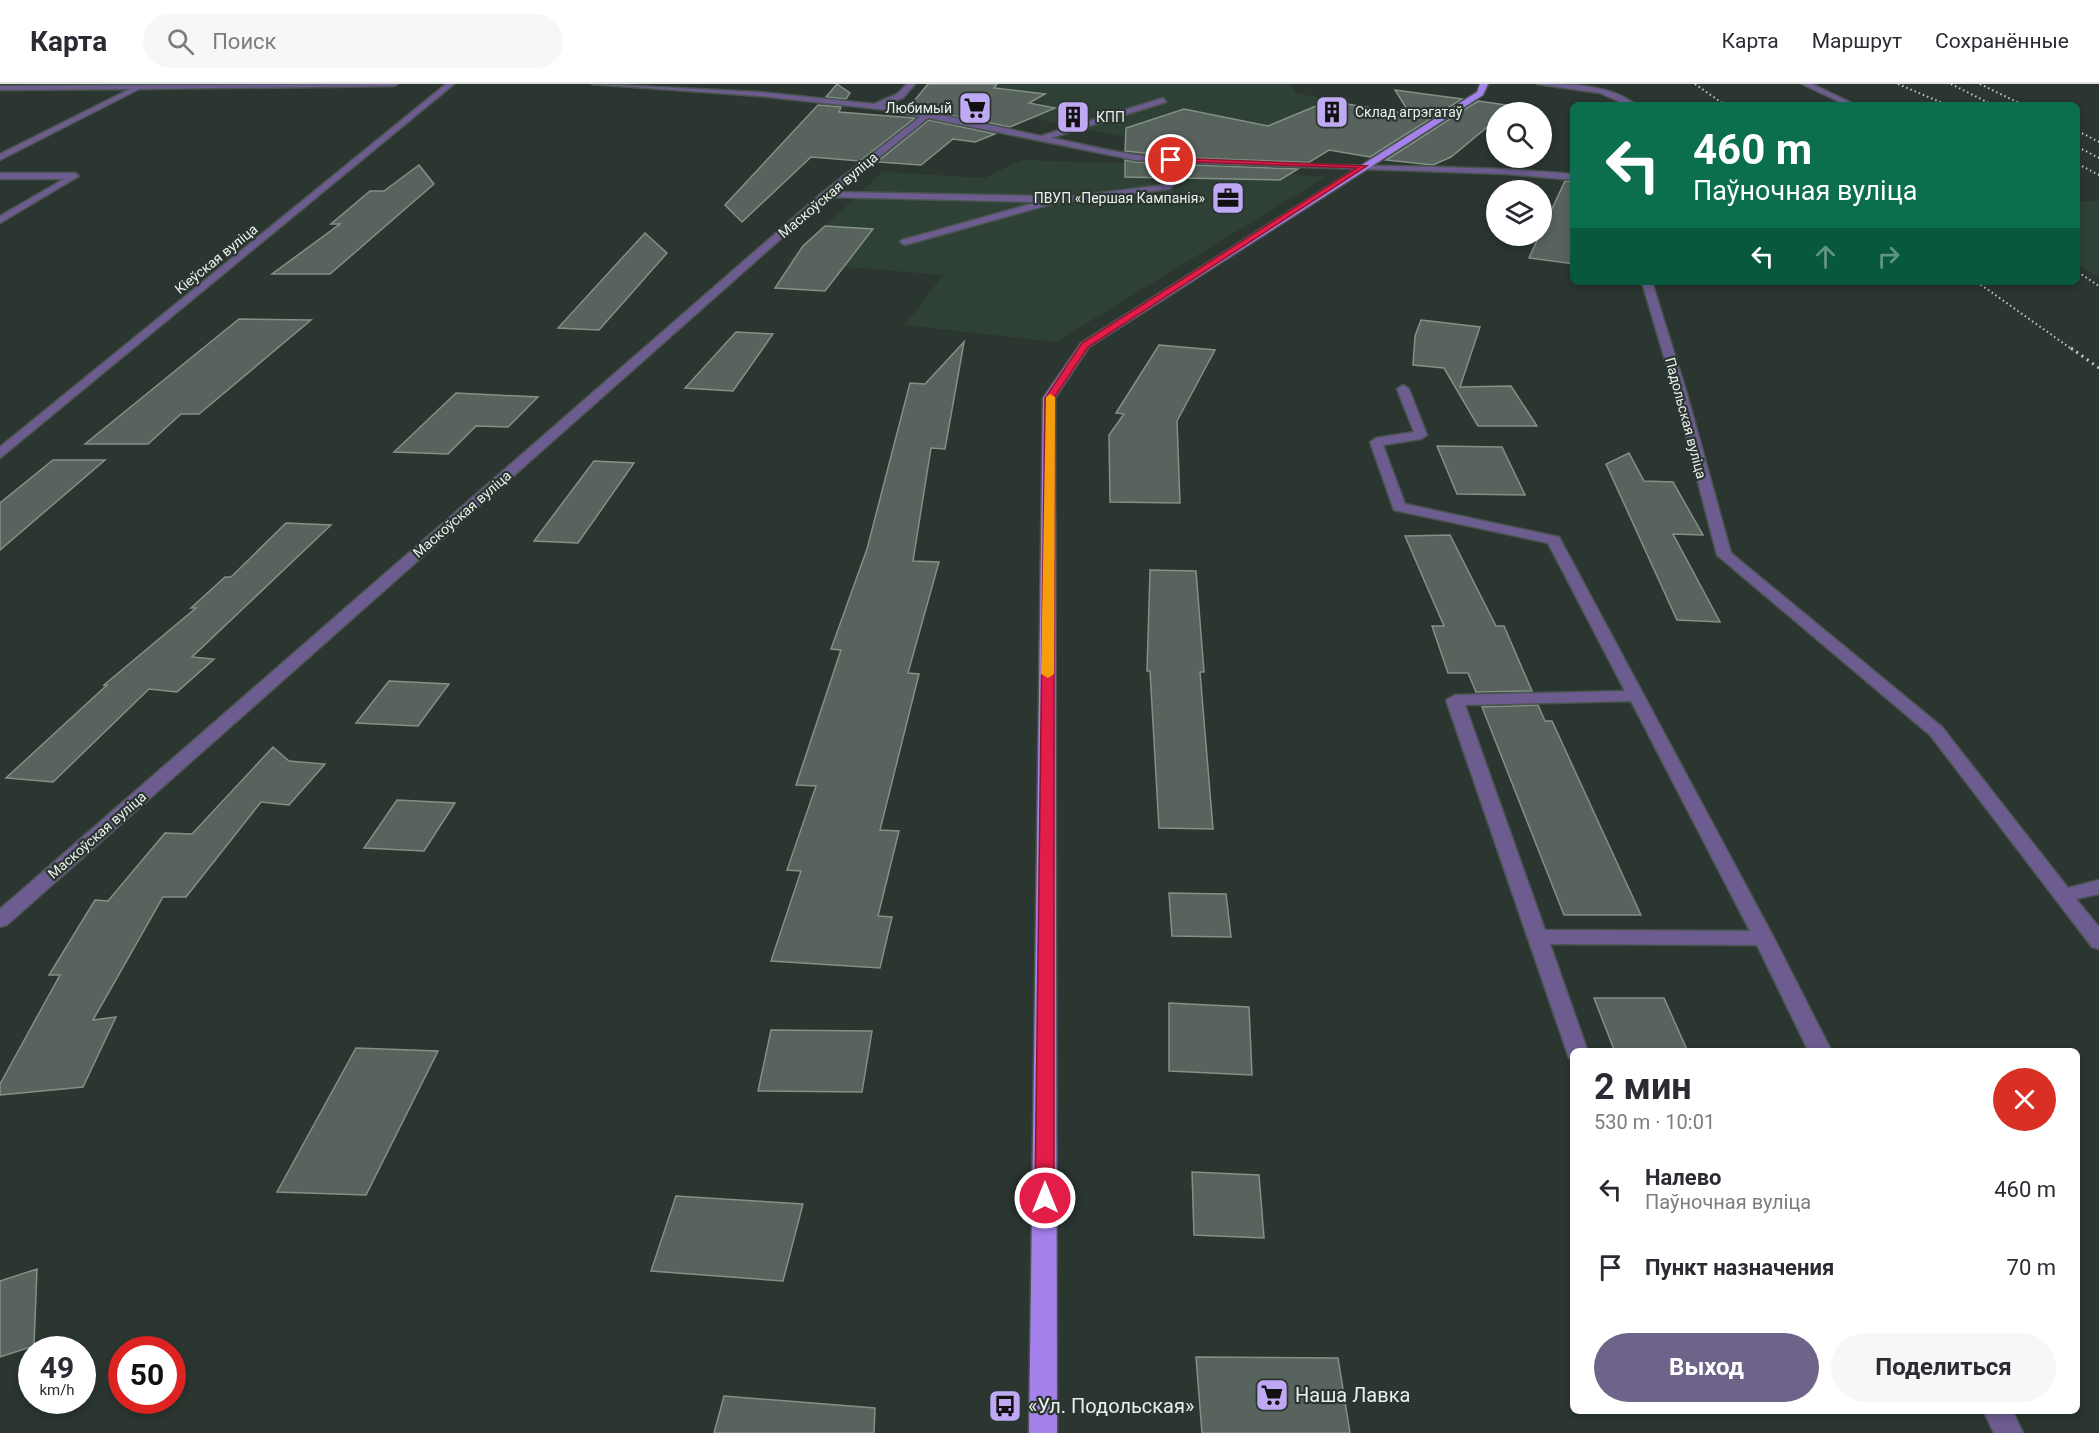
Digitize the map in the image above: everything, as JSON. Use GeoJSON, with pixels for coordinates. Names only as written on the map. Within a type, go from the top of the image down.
{"type":"FeatureCollection","features":[{"type":"Feature","properties":{"kind":"main road"},"geometry":{"type":"LineString","coordinates":[[1043,1433],[1049,398],[1085,345],[1480,93],[1484,84]]}},
{"type":"Feature","properties":{"kind":"street"},"geometry":{"type":"LineString","coordinates":[[0,87],[394,84]]}},
{"type":"Feature","properties":{"kind":"street","name":"Кіеўская вуліца"},"geometry":{"type":"LineString","coordinates":[[0,454],[450,84]]}},
{"type":"Feature","properties":{"kind":"street"},"geometry":{"type":"LineString","coordinates":[[596,84],[722,91],[872,106],[928,114],[1135,157],[1189,162],[1507,171],[1570,177]]}},
{"type":"Feature","properties":{"kind":"street"},"geometry":{"type":"LineString","coordinates":[[872,106],[900,96],[910,84]]}},
{"type":"Feature","properties":{"kind":"street"},"geometry":{"type":"LineString","coordinates":[[1541,84],[1585,88],[1622,97],[1628,102]]}},
{"type":"Feature","properties":{"kind":"street"},"geometry":{"type":"LineString","coordinates":[[1806,84],[1845,102]]}},
{"type":"Feature","properties":{"kind":"street"},"geometry":{"type":"LineString","coordinates":[[0,157],[140,87]]}},
{"type":"Feature","properties":{"kind":"street"},"geometry":{"type":"LineString","coordinates":[[1041,139],[1163,100]]}},
{"type":"Feature","properties":{"kind":"street","name":"Маскоўская вуліца"},"geometry":{"type":"LineString","coordinates":[[0,920],[826,194],[928,114]]}},
{"type":"Feature","properties":{"kind":"street"},"geometry":{"type":"LineString","coordinates":[[826,194],[1058,199],[1167,187],[1189,162]]}},
{"type":"Feature","properties":{"kind":"street"},"geometry":{"type":"LineString","coordinates":[[0,176],[75,176],[0,220]]}},
{"type":"Feature","properties":{"kind":"street"},"geometry":{"type":"LineString","coordinates":[[905,242],[1058,199]]}},
{"type":"Feature","properties":{"kind":"street","name":"Падольская вуліца"},"geometry":{"type":"LineString","coordinates":[[1648,285],[1681,393],[1724,555],[1936,731],[2064,895]]}},
{"type":"Feature","properties":{"kind":"street"},"geometry":{"type":"LineString","coordinates":[[1403,389],[1421,435],[1376,442],[1399,507],[1554,540],[1764,938],[1819,1048]]}},
{"type":"Feature","properties":{"kind":"street"},"geometry":{"type":"LineString","coordinates":[[1576,1048],[1455,700],[1636,696]]}},
{"type":"Feature","properties":{"kind":"street"},"geometry":{"type":"LineString","coordinates":[[2099,887],[2064,895],[2099,942]]}},
{"type":"Feature","properties":{"kind":"street"},"geometry":{"type":"LineString","coordinates":[[1537,937],[1764,938]]}},
{"type":"Feature","properties":{"kind":"street"},"geometry":{"type":"LineString","coordinates":[[1999,1414],[2009,1433]]}},
{"type":"Feature","properties":{"kind":"shaded area"},"geometry":{"type":"Polygon","coordinates":[[[997,84],[1291,84],[1296,93],[1357,105],[1329,118],[1188,150],[1022,116],[1045,105],[1041,102],[990,94],[997,84]]]}},
{"type":"Feature","properties":{"kind":"shaded area","name":"ПВУП «Першая Кампанія»"},"geometry":{"type":"Polygon","coordinates":[[[1022,160],[1167,165],[1325,177],[1056,342],[905,325],[943,275],[787,262],[883,172],[985,178],[1022,160]]]}},
{"type":"Feature","properties":{"kind":"shaded area"},"geometry":{"type":"Polygon","coordinates":[[[2080,201],[2099,201],[2099,278],[2080,264],[2080,201]]]}},
{"type":"Feature","properties":{"kind":"building"},"geometry":{"type":"Polygon","coordinates":[[[837,84],[850,93],[846,99],[826,97],[837,84]]]}},
{"type":"Feature","properties":{"kind":"building"},"geometry":{"type":"Polygon","coordinates":[[[928,84],[997,84],[994,88],[1045,94],[1029,103],[1055,108],[1010,127],[909,107],[928,84]]]}},
{"type":"Feature","properties":{"kind":"building"},"geometry":{"type":"Polygon","coordinates":[[[1395,90],[1462,99],[1370,157],[1329,150],[1308,163],[1191,158],[1125,151],[1126,128],[1184,109],[1268,126],[1328,101],[1410,114],[1395,90]]]}},
{"type":"Feature","properties":{"kind":"building"},"geometry":{"type":"Polygon","coordinates":[[[1478,101],[1486,102],[1486,128],[1451,157],[1433,165],[1386,160],[1478,101]]]}},
{"type":"Feature","properties":{"kind":"building"},"geometry":{"type":"Polygon","coordinates":[[[818,105],[841,107],[839,112],[915,118],[860,161],[811,157],[742,222],[725,205],[818,105]]]}},
{"type":"Feature","properties":{"kind":"building"},"geometry":{"type":"Polygon","coordinates":[[[929,120],[995,134],[975,142],[953,139],[921,165],[877,162],[929,120]]]}},
{"type":"Feature","properties":{"kind":"building"},"geometry":{"type":"Polygon","coordinates":[[[1125,160],[1179,165],[1167,178],[1125,177],[1125,160]]]}},
{"type":"Feature","properties":{"kind":"building"},"geometry":{"type":"Polygon","coordinates":[[[419,165],[434,184],[330,274],[272,274],[340,224],[331,224],[370,191],[384,191],[419,165]]]}},
{"type":"Feature","properties":{"kind":"building"},"geometry":{"type":"Polygon","coordinates":[[[1193,165],[1298,169],[1280,180],[1182,178],[1193,165]]]}},
{"type":"Feature","properties":{"kind":"building"},"geometry":{"type":"Polygon","coordinates":[[[1565,181],[1570,182],[1570,263],[1529,258],[1534,246],[1552,246],[1552,209],[1565,181]]]}},
{"type":"Feature","properties":{"kind":"building"},"geometry":{"type":"Polygon","coordinates":[[[825,226],[873,229],[825,291],[775,288],[803,246],[825,226]]]}},
{"type":"Feature","properties":{"kind":"building"},"geometry":{"type":"Polygon","coordinates":[[[645,233],[667,253],[599,330],[558,328],[645,233]]]}},
{"type":"Feature","properties":{"kind":"building"},"geometry":{"type":"Polygon","coordinates":[[[239,319],[311,320],[199,414],[181,414],[148,444],[85,444],[239,319]]]}},
{"type":"Feature","properties":{"kind":"building"},"geometry":{"type":"Polygon","coordinates":[[[1421,320],[1480,327],[1460,387],[1511,386],[1537,426],[1478,426],[1444,368],[1413,365],[1415,336],[1421,320]]]}},
{"type":"Feature","properties":{"kind":"building"},"geometry":{"type":"Polygon","coordinates":[[[736,332],[773,334],[733,391],[685,388],[736,332]]]}},
{"type":"Feature","properties":{"kind":"building"},"geometry":{"type":"Polygon","coordinates":[[[964,342],[945,449],[931,448],[913,561],[939,562],[908,673],[919,674],[880,830],[899,831],[878,916],[892,917],[880,968],[771,961],[801,871],[787,870],[816,786],[796,785],[841,650],[831,649],[867,549],[910,383],[925,384],[964,342]]]}},
{"type":"Feature","properties":{"kind":"building"},"geometry":{"type":"Polygon","coordinates":[[[1159,345],[1215,350],[1177,421],[1180,503],[1110,502],[1109,435],[1124,414],[1116,413],[1159,345]]]}},
{"type":"Feature","properties":{"kind":"building"},"geometry":{"type":"Polygon","coordinates":[[[456,393],[538,397],[508,427],[476,426],[448,454],[394,452],[456,393]]]}},
{"type":"Feature","properties":{"kind":"building"},"geometry":{"type":"Polygon","coordinates":[[[1437,446],[1502,447],[1525,495],[1457,494],[1437,446]]]}},
{"type":"Feature","properties":{"kind":"building"},"geometry":{"type":"Polygon","coordinates":[[[1629,453],[1644,481],[1673,482],[1703,535],[1673,534],[1720,622],[1677,620],[1606,464],[1629,453]]]}},
{"type":"Feature","properties":{"kind":"building"},"geometry":{"type":"Polygon","coordinates":[[[53,460],[105,460],[0,550],[0,503],[53,460]]]}},
{"type":"Feature","properties":{"kind":"building"},"geometry":{"type":"Polygon","coordinates":[[[594,461],[634,463],[578,543],[534,541],[594,461]]]}},
{"type":"Feature","properties":{"kind":"building"},"geometry":{"type":"Polygon","coordinates":[[[286,523],[331,525],[192,657],[214,659],[177,692],[149,689],[53,782],[6,778],[107,685],[104,685],[196,608],[191,608],[225,577],[231,577],[286,523]]]}},
{"type":"Feature","properties":{"kind":"building"},"geometry":{"type":"Polygon","coordinates":[[[1450,535],[1496,626],[1504,626],[1532,691],[1476,692],[1468,673],[1448,673],[1432,626],[1444,626],[1405,536],[1450,535]]]}},
{"type":"Feature","properties":{"kind":"building"},"geometry":{"type":"Polygon","coordinates":[[[1150,570],[1196,571],[1204,672],[1200,672],[1213,829],[1159,828],[1150,671],[1147,671],[1150,570]]]}},
{"type":"Feature","properties":{"kind":"building"},"geometry":{"type":"Polygon","coordinates":[[[389,681],[449,684],[418,726],[356,723],[389,681]]]}},
{"type":"Feature","properties":{"kind":"building"},"geometry":{"type":"Polygon","coordinates":[[[1538,705],[1545,721],[1552,721],[1641,915],[1564,915],[1482,707],[1538,705]]]}},
{"type":"Feature","properties":{"kind":"building"},"geometry":{"type":"Polygon","coordinates":[[[273,747],[289,761],[325,764],[289,805],[261,802],[186,897],[163,897],[93,1020],[116,1017],[83,1087],[0,1095],[0,1084],[60,975],[49,975],[95,900],[108,901],[165,833],[192,834],[273,747]]]}},
{"type":"Feature","properties":{"kind":"building"},"geometry":{"type":"Polygon","coordinates":[[[397,800],[455,803],[424,851],[364,848],[397,800]]]}},
{"type":"Feature","properties":{"kind":"building"},"geometry":{"type":"Polygon","coordinates":[[[1169,893],[1226,894],[1231,937],[1172,936],[1169,893]]]}},
{"type":"Feature","properties":{"kind":"building"},"geometry":{"type":"Polygon","coordinates":[[[1594,998],[1664,998],[1686,1048],[1613,1048],[1594,998]]]}},
{"type":"Feature","properties":{"kind":"building"},"geometry":{"type":"Polygon","coordinates":[[[1169,1003],[1249,1007],[1252,1075],[1169,1071],[1169,1003]]]}},
{"type":"Feature","properties":{"kind":"building"},"geometry":{"type":"Polygon","coordinates":[[[771,1030],[872,1031],[862,1092],[758,1091],[771,1030]]]}},
{"type":"Feature","properties":{"kind":"building"},"geometry":{"type":"Polygon","coordinates":[[[356,1048],[438,1051],[366,1195],[277,1192],[356,1048]]]}},
{"type":"Feature","properties":{"kind":"building"},"geometry":{"type":"Polygon","coordinates":[[[1192,1172],[1259,1175],[1264,1238],[1194,1235],[1192,1172]]]}},
{"type":"Feature","properties":{"kind":"building"},"geometry":{"type":"Polygon","coordinates":[[[676,1196],[803,1204],[783,1281],[651,1271],[676,1196]]]}},
{"type":"Feature","properties":{"kind":"building"},"geometry":{"type":"Polygon","coordinates":[[[37,1269],[34,1336],[18,1336],[18,1351],[0,1357],[0,1281],[37,1269]]]}},
{"type":"Feature","properties":{"kind":"building","name":"Наша Лавка"},"geometry":{"type":"Polygon","coordinates":[[[1196,1357],[1338,1358],[1350,1433],[1202,1433],[1196,1357]]]}},
{"type":"Feature","properties":{"kind":"building"},"geometry":{"type":"Polygon","coordinates":[[[724,1396],[875,1408],[874,1433],[714,1433],[724,1396]]]}},
{"type":"Feature","properties":{"kind":"railway"},"geometry":{"type":"LineString","coordinates":[[1695,84],[1721,102]]}},
{"type":"Feature","properties":{"kind":"railway"},"geometry":{"type":"LineString","coordinates":[[1898,84],[1940,102]]}},
{"type":"Feature","properties":{"kind":"railway"},"geometry":{"type":"LineString","coordinates":[[1951,84],[1987,102]]}},
{"type":"Feature","properties":{"kind":"railway"},"geometry":{"type":"LineString","coordinates":[[1980,84],[2017,102]]}},
{"type":"Feature","properties":{"kind":"railway"},"geometry":{"type":"LineString","coordinates":[[2080,132],[2099,142]]}},
{"type":"Feature","properties":{"kind":"railway"},"geometry":{"type":"LineString","coordinates":[[2080,148],[2099,158]]}},
{"type":"Feature","properties":{"kind":"railway"},"geometry":{"type":"LineString","coordinates":[[2080,165],[2099,175]]}},
{"type":"Feature","properties":{"kind":"railway"},"geometry":{"type":"LineString","coordinates":[[2080,273],[2099,286]]}},
{"type":"Feature","properties":{"kind":"railway"},"geometry":{"type":"LineString","coordinates":[[1981,285],[2073,350]]}},
{"type":"Feature","properties":{"kind":"railway"},"geometry":{"type":"LineString","coordinates":[[2071,348],[2099,368]]}},
{"type":"Feature","properties":{"kind":"slow traffic"},"geometry":{"type":"LineString","coordinates":[[1048,674],[1050,397]]}},
{"type":"Feature","properties":{"kind":"place","name":"Любимый"},"geometry":{"type":"Point","coordinates":[975,108]}},
{"type":"Feature","properties":{"kind":"place","name":"Склад агрэгатаў"},"geometry":{"type":"Point","coordinates":[1332,112]}},
{"type":"Feature","properties":{"kind":"place","name":"КПП"},"geometry":{"type":"Point","coordinates":[1073,117]}},
{"type":"Feature","properties":{"kind":"place","name":"ПВУП «Першая Кампанія»"},"geometry":{"type":"Point","coordinates":[1228,198]}},
{"type":"Feature","properties":{"kind":"place","name":"Наша Лавка"},"geometry":{"type":"Point","coordinates":[1272,1395]}},
{"type":"Feature","properties":{"kind":"place","name":"«Ул. Подольская»"},"geometry":{"type":"Point","coordinates":[1005,1406]}},
{"type":"Feature","properties":{"kind":"route"},"geometry":{"type":"LineString","coordinates":[[1045,1198],[1049,398],[1085,345],[1364,166],[1264,165],[1171,160]]}}]}
